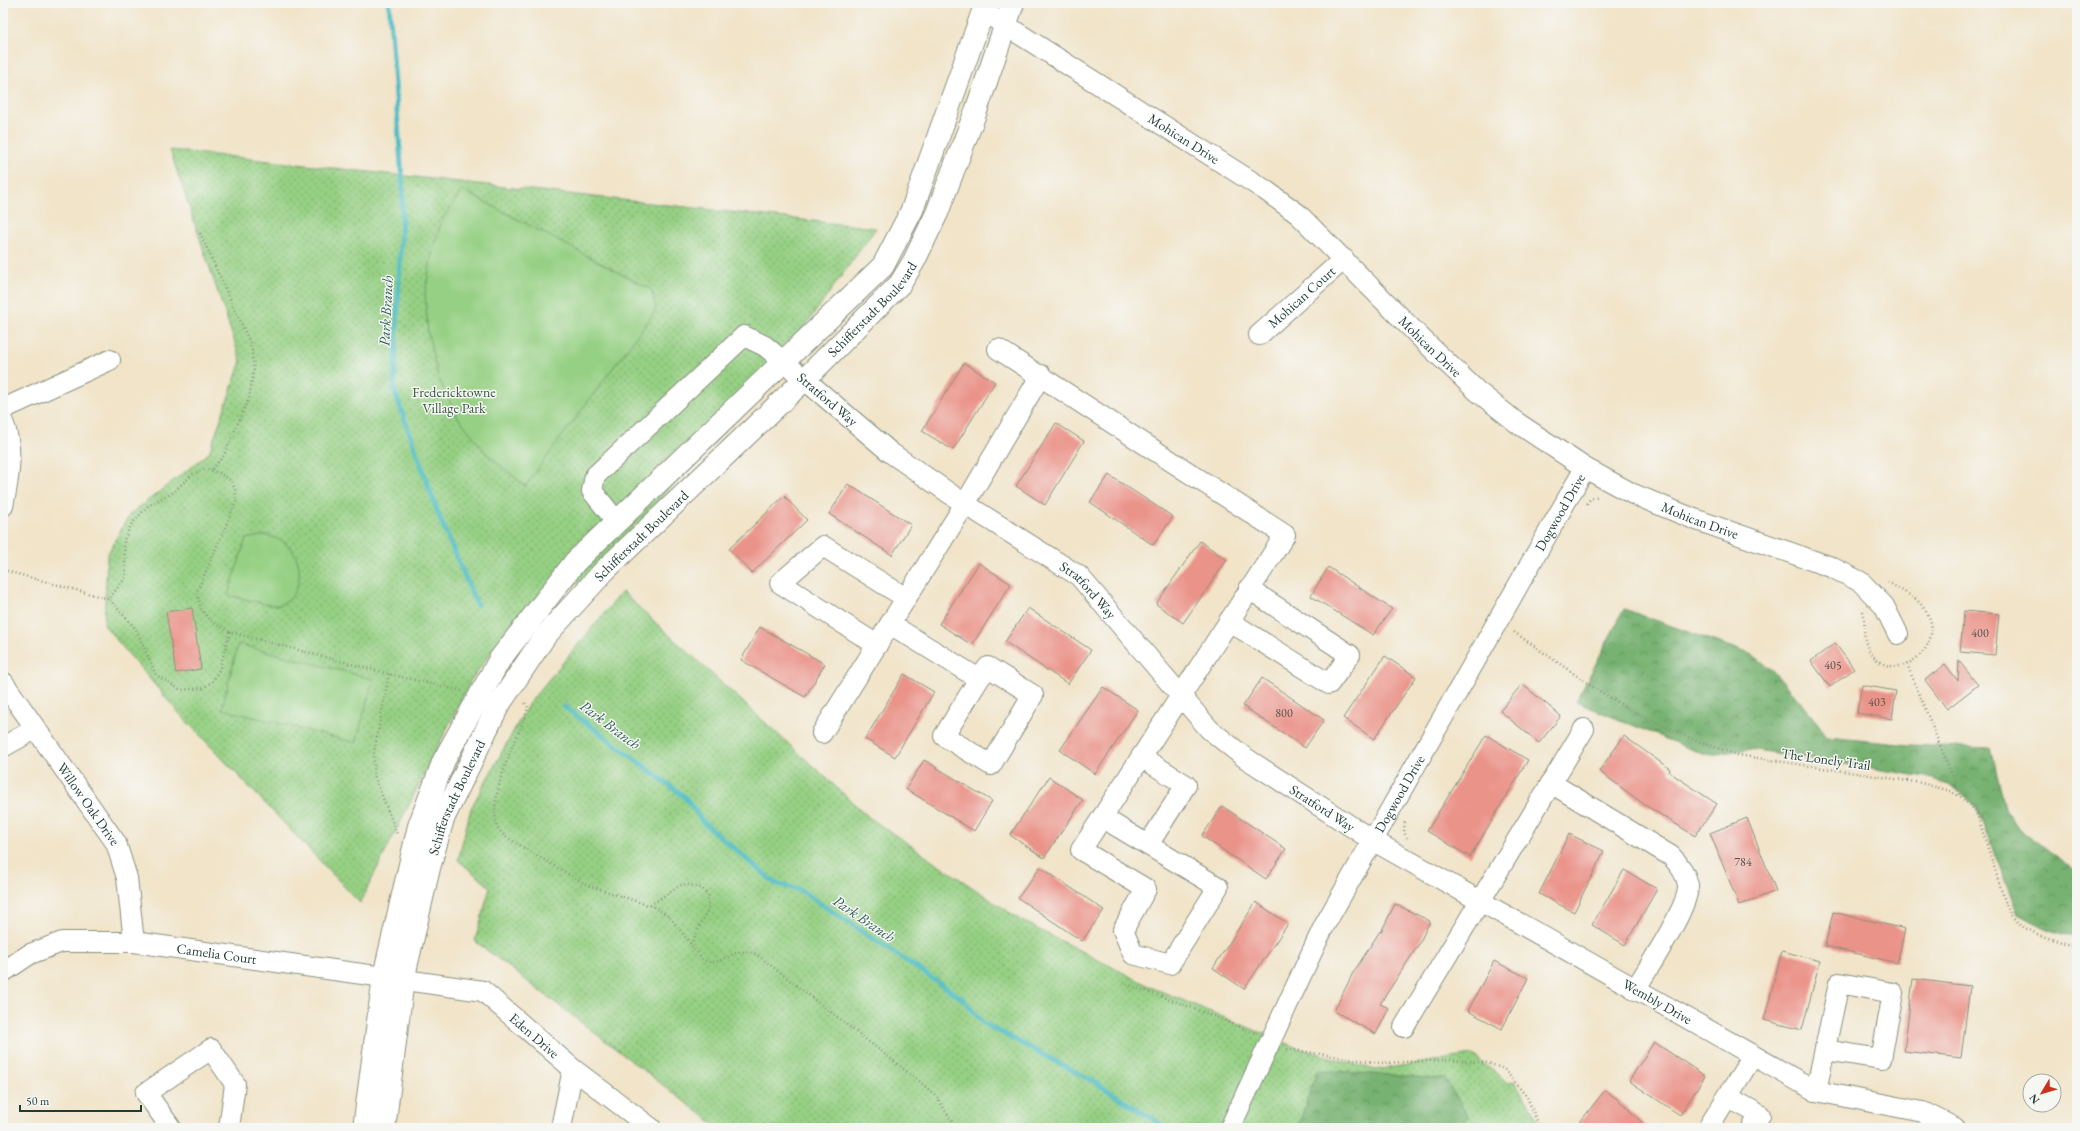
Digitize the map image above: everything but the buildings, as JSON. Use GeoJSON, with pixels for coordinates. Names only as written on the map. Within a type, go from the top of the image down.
{"type":"FeatureCollection","features":[{"type":"Feature","properties":{"kind":"main road","name":"Schifferstadt Boulevard"},"geometry":{"type":"LineString","coordinates":[[384,1128],[394,978],[443,819],[498,706],[545,636],[605,570],[805,379],[900,284],[914,261],[937,213],[976,111],[1013,3]]}},
{"type":"Feature","properties":{"kind":"main road","name":"Schifferstadt Boulevard"},"geometry":{"type":"LineString","coordinates":[[364,1128],[394,978],[419,826],[444,760],[500,659],[575,562],[782,361],[855,294],[883,266],[912,210],[984,7]]}},
{"type":"Feature","properties":{"kind":"street","name":"Mohican Drive"},"geometry":{"type":"LineString","coordinates":[[984,7],[1006,24],[1265,190],[1298,214],[1423,340],[1477,391],[1516,422],[1608,482],[1665,507],[1831,567],[1861,582],[1884,606],[1898,634]]}},
{"type":"Feature","properties":{"kind":"street","name":"Mohican Court"},"geometry":{"type":"LineString","coordinates":[[1259,335],[1344,259]]}},
{"type":"Feature","properties":{"kind":"street","name":"Stratford Way"},"geometry":{"type":"LineString","coordinates":[[617,522],[592,491],[595,476],[744,336],[765,346],[891,453],[965,504],[1079,576],[1209,729],[1244,757],[1372,840]]}},
{"type":"Feature","properties":{"kind":"street"},"geometry":{"type":"LineString","coordinates":[[998,349],[1285,535],[1081,850],[1146,889],[1123,930],[1133,954],[1170,964],[1218,887],[1102,818]]}},
{"type":"Feature","properties":{"kind":"street"},"geometry":{"type":"LineString","coordinates":[[3,409],[110,360]]}},
{"type":"Feature","properties":{"kind":"street"},"geometry":{"type":"LineString","coordinates":[[822,733],[965,504],[1041,376]]}},
{"type":"Feature","properties":{"kind":"street"},"geometry":{"type":"LineString","coordinates":[[3,422],[7,432],[10,477],[3,506]]}},
{"type":"Feature","properties":{"kind":"street","name":"Dogwood Drive"},"geometry":{"type":"LineString","coordinates":[[1230,1128],[1324,926],[1585,468]]}},
{"type":"Feature","properties":{"kind":"street"},"geometry":{"type":"LineString","coordinates":[[876,645],[780,582],[823,546],[906,598]]}},
{"type":"Feature","properties":{"kind":"street"},"geometry":{"type":"LineString","coordinates":[[1229,621],[1329,684],[1350,655],[1249,589]]}},
{"type":"Feature","properties":{"kind":"street"},"geometry":{"type":"LineString","coordinates":[[890,624],[979,679]]}},
{"type":"Feature","properties":{"kind":"street"},"geometry":{"type":"LineString","coordinates":[[988,667],[1032,695],[991,765],[944,736],[979,679],[988,667]]}},
{"type":"Feature","properties":{"kind":"street","name":"Willow Oak Drive"},"geometry":{"type":"LineString","coordinates":[[3,682],[116,843],[127,878],[134,942]]}},
{"type":"Feature","properties":{"kind":"street"},"geometry":{"type":"LineString","coordinates":[[3,746],[35,729]]}},
{"type":"Feature","properties":{"kind":"street"},"geometry":{"type":"LineString","coordinates":[[1404,1026],[1478,901],[1584,729]]}},
{"type":"Feature","properties":{"kind":"street"},"geometry":{"type":"LineString","coordinates":[[1141,757],[1186,785],[1148,845]]}},
{"type":"Feature","properties":{"kind":"street"},"geometry":{"type":"LineString","coordinates":[[1551,783],[1671,856],[1682,868],[1688,886],[1684,904],[1635,990]]}},
{"type":"Feature","properties":{"kind":"street","name":"Wembly Drive"},"geometry":{"type":"LineString","coordinates":[[1372,840],[1816,1092],[1923,1112],[1955,1128]]}},
{"type":"Feature","properties":{"kind":"street","name":"Camelia Court"},"geometry":{"type":"LineString","coordinates":[[3,972],[30,954],[62,942],[134,942],[394,978]]}},
{"type":"Feature","properties":{"kind":"street","name":"Eden Drive"},"geometry":{"type":"LineString","coordinates":[[394,978],[483,991],[573,1069],[651,1128]]}},
{"type":"Feature","properties":{"kind":"street"},"geometry":{"type":"LineString","coordinates":[[171,1128],[146,1093],[211,1049],[235,1084],[229,1128]]}},
{"type":"Feature","properties":{"kind":"street"},"geometry":{"type":"LineString","coordinates":[[1816,1092],[1825,1050]]}},
{"type":"Feature","properties":{"kind":"street"},"geometry":{"type":"LineString","coordinates":[[1708,1128],[1752,1057]]}},
{"type":"Feature","properties":{"kind":"street"},"geometry":{"type":"LineString","coordinates":[[561,1128],[573,1069]]}},
{"type":"Feature","properties":{"kind":"street"},"geometry":{"type":"LineString","coordinates":[[1728,1096],[1760,1115],[1752,1128]]}},
{"type":"Feature","properties":{"kind":"path"},"geometry":{"type":"LineString","coordinates":[[200,233],[251,345],[254,369],[249,398],[224,455],[211,471]]}},
{"type":"Feature","properties":{"kind":"path"},"geometry":{"type":"LineString","coordinates":[[109,599],[126,577],[124,540],[131,525],[148,506],[172,492],[193,474],[205,469],[219,473],[231,481],[236,491],[236,502],[197,592],[201,609],[212,622],[230,632],[389,674],[465,692]]}},
{"type":"Feature","properties":{"kind":"path"},"geometry":{"type":"LineString","coordinates":[[3,570],[109,599],[136,629],[156,675],[181,690],[202,688],[213,681],[219,670],[230,632]]}},
{"type":"Feature","properties":{"kind":"path","name":"The Lonely Trail"},"geometry":{"type":"LineString","coordinates":[[1514,632],[1629,710],[1694,740],[1738,755],[1922,783],[1950,791],[1961,797],[1976,811],[2011,916],[2027,930],[2077,947]]}},
{"type":"Feature","properties":{"kind":"path"},"geometry":{"type":"LineString","coordinates":[[1907,664],[1961,797]]}},
{"type":"Feature","properties":{"kind":"path"},"geometry":{"type":"LineString","coordinates":[[389,674],[374,752],[374,775],[384,806],[399,839]]}},
{"type":"Feature","properties":{"kind":"path"},"geometry":{"type":"LineString","coordinates":[[525,703],[528,706],[526,715],[506,766],[496,800],[495,816],[498,829],[506,838],[587,885],[650,905],[669,916],[703,960],[713,962],[733,953],[748,951],[756,954],[919,1081],[936,1096],[956,1128]]}},
{"type":"Feature","properties":{"kind":"path"},"geometry":{"type":"LineString","coordinates":[[650,905],[683,884],[702,888],[708,896],[708,910],[691,944]]}},
{"type":"Feature","properties":{"kind":"path"},"geometry":{"type":"LineString","coordinates":[[1123,983],[1247,1029],[1286,1049],[1380,1063],[1450,1060],[1488,1063],[1504,1069],[1527,1097],[1540,1128]]}},
{"type":"Feature","properties":{"kind":"green space","name":"Fredericktowne Village Park"},"geometry":{"type":"Polygon","coordinates":[[[170,150],[876,228],[743,412],[582,581],[512,624],[471,680],[360,903],[177,711],[104,625],[107,555],[129,515],[209,453],[241,361],[170,150]]]}},
{"type":"Feature","properties":{"kind":"green space"},"geometry":{"type":"Polygon","coordinates":[[[462,190],[652,290],[656,310],[525,486],[486,453],[457,416],[438,377],[428,333],[425,294],[432,253],[442,220],[462,190]]]}},
{"type":"Feature","properties":{"kind":"green space"},"geometry":{"type":"Polygon","coordinates":[[[266,535],[285,543],[294,553],[299,567],[296,590],[292,597],[279,605],[228,595],[246,539],[266,535]]]}},
{"type":"Feature","properties":{"kind":"green space"},"geometry":{"type":"Polygon","coordinates":[[[622,592],[870,818],[1022,921],[1153,988],[1298,1048],[1375,1070],[1473,1055],[1507,1082],[1514,1081],[1543,1128],[719,1128],[475,941],[490,887],[458,860],[471,808],[529,703],[622,592]]]}},
{"type":"Feature","properties":{"kind":"green space"},"geometry":{"type":"Polygon","coordinates":[[[1624,609],[1750,654],[1772,670],[1806,708],[1827,737],[1910,745],[1991,748],[2005,808],[2020,830],[2077,871],[2077,938],[2048,930],[2018,914],[1976,806],[1950,784],[1926,777],[1750,749],[1710,755],[1693,750],[1576,702],[1624,609]]]}},
{"type":"Feature","properties":{"kind":"green space"},"geometry":{"type":"Polygon","coordinates":[[[238,644],[373,679],[356,743],[222,709],[238,644]]]}},
{"type":"Feature","properties":{"kind":"green space"},"geometry":{"type":"Polygon","coordinates":[[[1317,1070],[1445,1079],[1468,1116],[1459,1128],[1298,1128],[1317,1070]]]}},
{"type":"Feature","properties":{"kind":"waterway","name":"Park Branch"},"geometry":{"type":"LineString","coordinates":[[389,3],[403,192],[394,390],[441,521],[477,605]]}},
{"type":"Feature","properties":{"kind":"waterway","name":"Park Branch"},"geometry":{"type":"LineString","coordinates":[[565,707],[685,797],[703,822],[775,883],[800,890],[963,999],[983,1023],[1093,1081],[1167,1128]]}}]}
